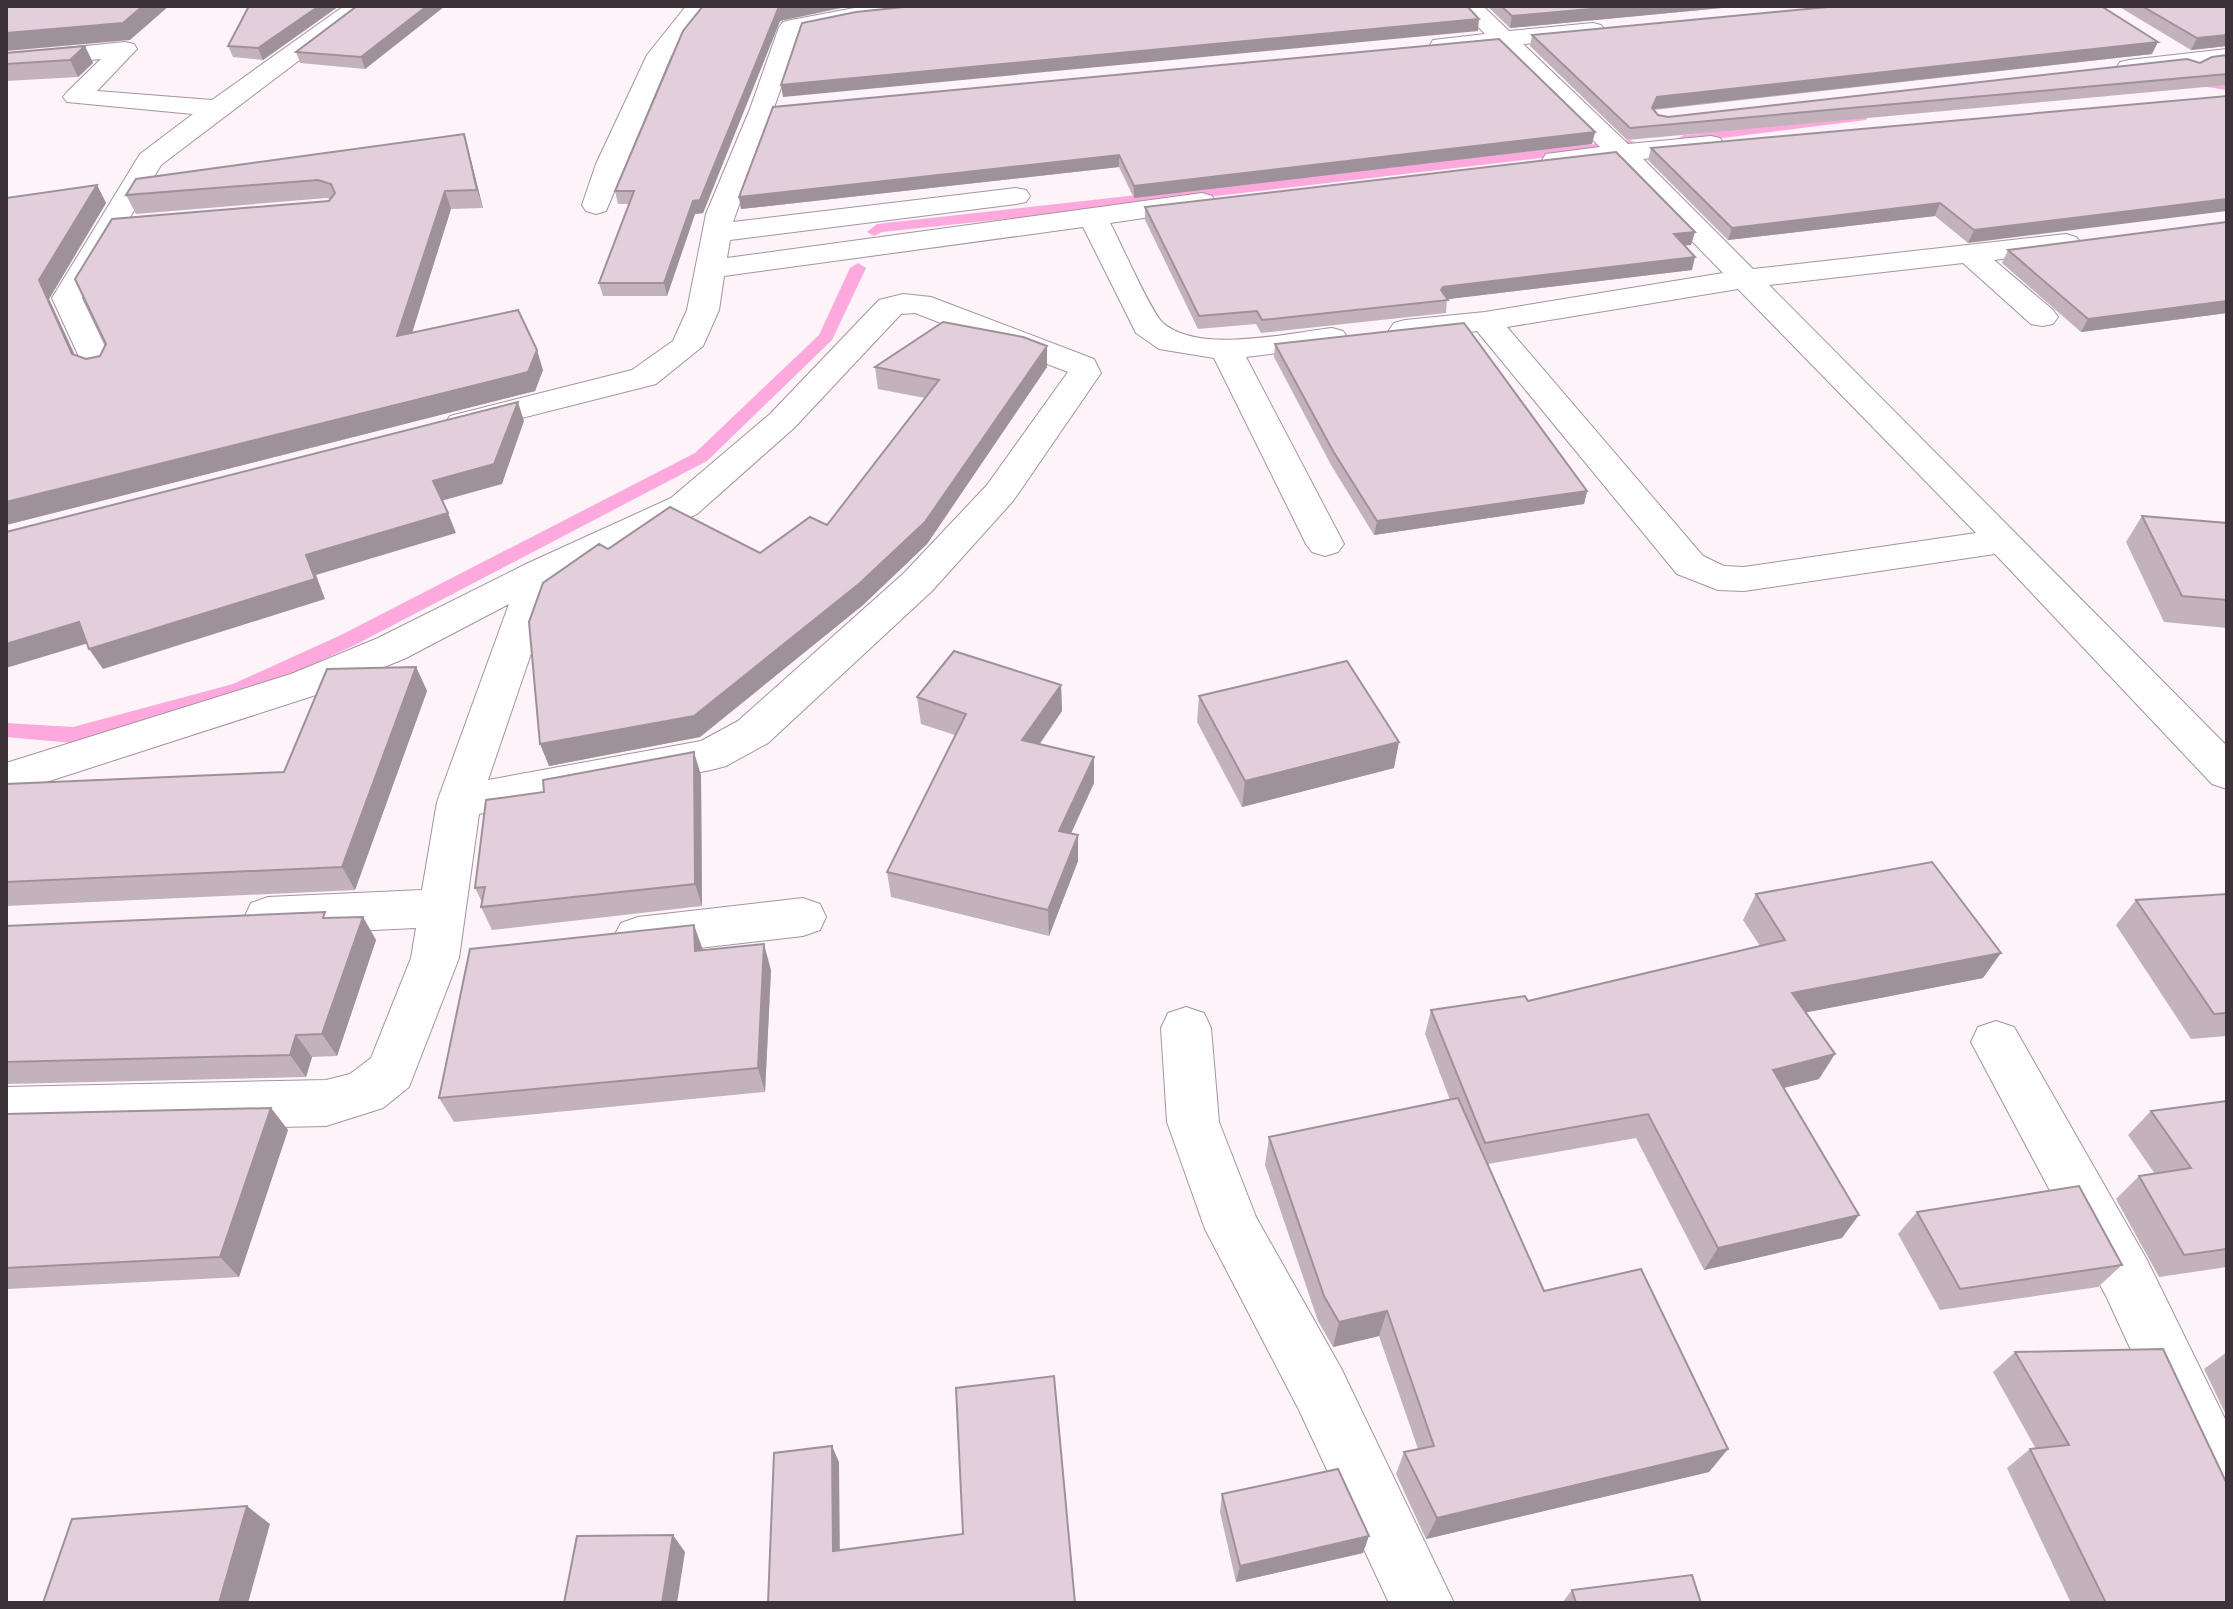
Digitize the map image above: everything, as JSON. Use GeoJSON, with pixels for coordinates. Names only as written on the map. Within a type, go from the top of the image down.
{"type":"FeatureCollection","features":[{"type":"Feature","properties":{"kind":"street"},"geometry":{"type":"LineString","coordinates":[[98,365],[67,298],[150,160],[359,6]]}},
{"type":"Feature","properties":{"kind":"street"},"geometry":{"type":"LineString","coordinates":[[596,205],[610,164],[659,55],[698,6]]}},
{"type":"Feature","properties":{"kind":"street"},"geometry":{"type":"LineString","coordinates":[[429,432],[644,377],[687,346],[703,310],[720,214],[763,109],[790,17],[857,14],[926,6]]}},
{"type":"Feature","properties":{"kind":"street"},"geometry":{"type":"LineString","coordinates":[[1470,6],[1608,135],[1744,279],[2004,541],[2227,773]]}},
{"type":"Feature","properties":{"kind":"street"},"geometry":{"type":"LineString","coordinates":[[1424,46],[1614,28]]}},
{"type":"Feature","properties":{"kind":"street"},"geometry":{"type":"LineString","coordinates":[[2147,37],[2227,84]]}},
{"type":"Feature","properties":{"kind":"street"},"geometry":{"type":"LineString","coordinates":[[6,61],[125,49],[76,97],[217,108]]}},
{"type":"Feature","properties":{"kind":"street"},"geometry":{"type":"LineString","coordinates":[[2109,69],[2190,63],[2227,56]]}},
{"type":"Feature","properties":{"kind":"street"},"geometry":{"type":"LineString","coordinates":[[763,109],[793,107]]}},
{"type":"Feature","properties":{"kind":"street"},"geometry":{"type":"LineString","coordinates":[[1558,129],[1608,135],[1744,141]]}},
{"type":"Feature","properties":{"kind":"street"},"geometry":{"type":"LineString","coordinates":[[1527,163],[1608,135]]}},
{"type":"Feature","properties":{"kind":"street"},"geometry":{"type":"LineString","coordinates":[[716,233],[1034,194]]}},
{"type":"Feature","properties":{"kind":"street"},"geometry":{"type":"LineString","coordinates":[[710,269],[1092,215],[1232,199]]}},
{"type":"Feature","properties":{"kind":"street"},"geometry":{"type":"LineString","coordinates":[[1092,215],[1147,326],[1170,342],[1226,350],[1485,321],[1744,279],[2098,239]]}},
{"type":"Feature","properties":{"kind":"street"},"geometry":{"type":"LineString","coordinates":[[110,227],[149,223]]}},
{"type":"Feature","properties":{"kind":"street"},"geometry":{"type":"LineString","coordinates":[[780,225],[787,259]]}},
{"type":"Feature","properties":{"kind":"street"},"geometry":{"type":"LineString","coordinates":[[1971,255],[2042,317]]}},
{"type":"Feature","properties":{"kind":"street"},"geometry":{"type":"LineString","coordinates":[[6,779],[305,684],[392,648],[539,573],[684,506],[782,421],[890,307],[903,303],[920,304],[1077,362],[1085,373],[1000,493],[918,582],[753,732],[711,755],[459,802]]}},
{"type":"Feature","properties":{"kind":"street"},"geometry":{"type":"LineString","coordinates":[[1485,321],[1690,565],[1718,578],[1744,579],[2004,541]]}},
{"type":"Feature","properties":{"kind":"street"},"geometry":{"type":"LineString","coordinates":[[1226,350],[1325,544]]}},
{"type":"Feature","properties":{"kind":"street"},"geometry":{"type":"LineString","coordinates":[[6,1110],[326,1103],[365,1092],[391,1072],[435,958],[459,802],[539,573]]}},
{"type":"Feature","properties":{"kind":"street"},"geometry":{"type":"LineString","coordinates":[[224,918],[442,908]]}},
{"type":"Feature","properties":{"kind":"street"},"geometry":{"type":"LineString","coordinates":[[603,939],[803,917]]}},
{"type":"Feature","properties":{"kind":"street"},"geometry":{"type":"LineString","coordinates":[[435,958],[481,953]]}},
{"type":"Feature","properties":{"kind":"street"},"geometry":{"type":"LineString","coordinates":[[1186,1028],[1193,1122],[1233,1229],[1320,1389],[1422,1603]]}},
{"type":"Feature","properties":{"kind":"street"},"geometry":{"type":"LineString","coordinates":[[1996,1042],[2127,1279],[2227,1489]]}},
{"type":"Feature","properties":{"kind":"building"},"geometry":{"type":"Polygon","coordinates":[[[6,6],[143,6],[123,23],[6,33],[6,6]]]}},
{"type":"Feature","properties":{"kind":"building"},"geometry":{"type":"Polygon","coordinates":[[[249,6],[319,6],[258,48],[228,46],[249,6]]]}},
{"type":"Feature","properties":{"kind":"building"},"geometry":{"type":"Polygon","coordinates":[[[357,6],[427,6],[361,57],[296,52],[357,6]]]}},
{"type":"Feature","properties":{"kind":"building"},"geometry":{"type":"Polygon","coordinates":[[[703,6],[795,6],[778,9],[700,200],[693,201],[664,283],[599,283],[634,191],[615,191],[683,31],[703,6]]]}},
{"type":"Feature","properties":{"kind":"building"},"geometry":{"type":"Polygon","coordinates":[[[913,6],[1467,6],[1479,19],[781,85],[802,23],[856,12],[913,6]]]}},
{"type":"Feature","properties":{"kind":"building"},"geometry":{"type":"Polygon","coordinates":[[[1501,6],[1624,6],[1512,16],[1501,6]]]}},
{"type":"Feature","properties":{"kind":"building"},"geometry":{"type":"Polygon","coordinates":[[[1838,6],[2101,6],[2158,42],[1657,97],[1652,108],[1658,115],[1668,117],[2187,59],[2200,63],[2227,55],[2227,74],[1630,128],[1532,35],[1838,6]]]}},
{"type":"Feature","properties":{"kind":"building"},"geometry":{"type":"Polygon","coordinates":[[[2142,6],[2227,6],[2227,35],[2197,38],[2142,6]]]}},
{"type":"Feature","properties":{"kind":"building"},"geometry":{"type":"Polygon","coordinates":[[[1499,39],[1595,132],[1134,186],[1119,155],[739,197],[773,107],[1499,39]]]}},
{"type":"Feature","properties":{"kind":"building"},"geometry":{"type":"Polygon","coordinates":[[[85,46],[70,60],[6,64],[6,53],[85,46]]]}},
{"type":"Feature","properties":{"kind":"building"},"geometry":{"type":"Polygon","coordinates":[[[2227,96],[2227,199],[1974,230],[1940,203],[1732,228],[1651,148],[2227,96]]]}},
{"type":"Feature","properties":{"kind":"building"},"geometry":{"type":"Polygon","coordinates":[[[464,134],[477,190],[445,191],[397,336],[518,310],[537,350],[528,372],[6,502],[6,198],[97,185],[39,280],[72,354],[86,359],[100,356],[106,344],[75,279],[112,219],[329,201],[335,193],[331,184],[318,180],[126,195],[136,179],[464,134]]]}},
{"type":"Feature","properties":{"kind":"building"},"geometry":{"type":"Polygon","coordinates":[[[1616,152],[1695,232],[1674,234],[1695,257],[1443,287],[1441,290],[1448,300],[1262,320],[1257,311],[1199,316],[1145,207],[1616,152]]]}},
{"type":"Feature","properties":{"kind":"building"},"geometry":{"type":"Polygon","coordinates":[[[2227,222],[2227,301],[2088,319],[2008,250],[2227,222]]]}},
{"type":"Feature","properties":{"kind":"building"},"geometry":{"type":"Polygon","coordinates":[[[943,322],[1023,337],[1047,346],[925,522],[860,583],[694,716],[540,744],[529,622],[543,583],[599,544],[608,549],[670,507],[760,553],[810,517],[827,525],[939,380],[875,367],[943,322]]]}},
{"type":"Feature","properties":{"kind":"building"},"geometry":{"type":"Polygon","coordinates":[[[1464,323],[1587,491],[1377,521],[1333,451],[1275,344],[1464,323]]]}},
{"type":"Feature","properties":{"kind":"building"},"geometry":{"type":"Polygon","coordinates":[[[518,402],[494,464],[433,481],[448,513],[306,555],[315,579],[89,649],[79,622],[6,644],[6,532],[518,402]]]}},
{"type":"Feature","properties":{"kind":"building"},"geometry":{"type":"Polygon","coordinates":[[[2142,516],[2227,523],[2227,600],[2182,596],[2142,516]]]}},
{"type":"Feature","properties":{"kind":"building"},"geometry":{"type":"Polygon","coordinates":[[[954,651],[1061,685],[1022,740],[1094,757],[1059,831],[1078,835],[1048,910],[887,872],[966,714],[917,697],[954,651]]]}},
{"type":"Feature","properties":{"kind":"building"},"geometry":{"type":"Polygon","coordinates":[[[1347,661],[1399,742],[1245,781],[1199,696],[1347,661]]]}},
{"type":"Feature","properties":{"kind":"building"},"geometry":{"type":"Polygon","coordinates":[[[416,667],[342,867],[6,882],[6,784],[284,772],[327,669],[416,667]]]}},
{"type":"Feature","properties":{"kind":"building"},"geometry":{"type":"Polygon","coordinates":[[[694,752],[695,884],[481,907],[485,887],[475,888],[486,800],[544,792],[543,780],[694,752]]]}},
{"type":"Feature","properties":{"kind":"building"},"geometry":{"type":"Polygon","coordinates":[[[1932,862],[2001,953],[1792,993],[1835,1054],[1773,1070],[1859,1215],[1718,1248],[1648,1114],[1485,1143],[1431,1010],[1525,996],[1528,1001],[1785,940],[1756,894],[1932,862]]]}},
{"type":"Feature","properties":{"kind":"building"},"geometry":{"type":"Polygon","coordinates":[[[2227,894],[2227,1013],[2214,1014],[2136,900],[2227,894]]]}},
{"type":"Feature","properties":{"kind":"building"},"geometry":{"type":"Polygon","coordinates":[[[325,912],[323,918],[363,917],[322,1034],[296,1035],[290,1055],[6,1062],[6,926],[325,912]]]}},
{"type":"Feature","properties":{"kind":"building"},"geometry":{"type":"Polygon","coordinates":[[[694,925],[695,951],[764,944],[758,1068],[439,1098],[470,949],[694,925]]]}},
{"type":"Feature","properties":{"kind":"building"},"geometry":{"type":"Polygon","coordinates":[[[1458,1098],[1544,1291],[1641,1269],[1728,1449],[1437,1518],[1404,1452],[1434,1446],[1387,1311],[1339,1322],[1324,1296],[1269,1137],[1458,1098]]]}},
{"type":"Feature","properties":{"kind":"building"},"geometry":{"type":"Polygon","coordinates":[[[2227,1101],[2227,1249],[2184,1255],[2139,1176],[2191,1168],[2151,1111],[2227,1101]]]}},
{"type":"Feature","properties":{"kind":"building"},"geometry":{"type":"Polygon","coordinates":[[[271,1108],[220,1257],[6,1268],[6,1114],[271,1108]]]}},
{"type":"Feature","properties":{"kind":"building"},"geometry":{"type":"Polygon","coordinates":[[[2079,1186],[2122,1265],[1960,1289],[1917,1212],[2079,1186]]]}},
{"type":"Feature","properties":{"kind":"building"},"geometry":{"type":"Polygon","coordinates":[[[2163,1349],[2227,1484],[2227,1603],[2106,1603],[2030,1449],[2069,1445],[2015,1352],[2163,1349]]]}},
{"type":"Feature","properties":{"kind":"building"},"geometry":{"type":"Polygon","coordinates":[[[1054,1376],[1075,1603],[768,1603],[774,1453],[832,1446],[833,1551],[963,1534],[956,1388],[1054,1376]]]}},
{"type":"Feature","properties":{"kind":"building"},"geometry":{"type":"Polygon","coordinates":[[[1338,1469],[1369,1536],[1240,1566],[1222,1494],[1338,1469]]]}},
{"type":"Feature","properties":{"kind":"building"},"geometry":{"type":"Polygon","coordinates":[[[247,1506],[219,1603],[43,1603],[72,1519],[247,1506]]]}},
{"type":"Feature","properties":{"kind":"building"},"geometry":{"type":"Polygon","coordinates":[[[673,1535],[662,1603],[564,1603],[577,1536],[673,1535]]]}},
{"type":"Feature","properties":{"kind":"building"},"geometry":{"type":"Polygon","coordinates":[[[1692,1575],[1701,1603],[1576,1603],[1572,1590],[1692,1575]]]}},
{"type":"Feature","properties":{"kind":"waterway"},"geometry":{"type":"LineString","coordinates":[[2192,81],[2227,86]]}},
{"type":"Feature","properties":{"kind":"waterway"},"geometry":{"type":"LineString","coordinates":[[1684,139],[1861,117]]}},
{"type":"Feature","properties":{"kind":"waterway"},"geometry":{"type":"LineString","coordinates":[[874,232],[877,228],[1630,144]]}},
{"type":"Feature","properties":{"kind":"waterway"},"geometry":{"type":"LineString","coordinates":[[6,730],[73,735],[240,689],[348,640],[701,457],[826,337],[858,268]]}}]}
